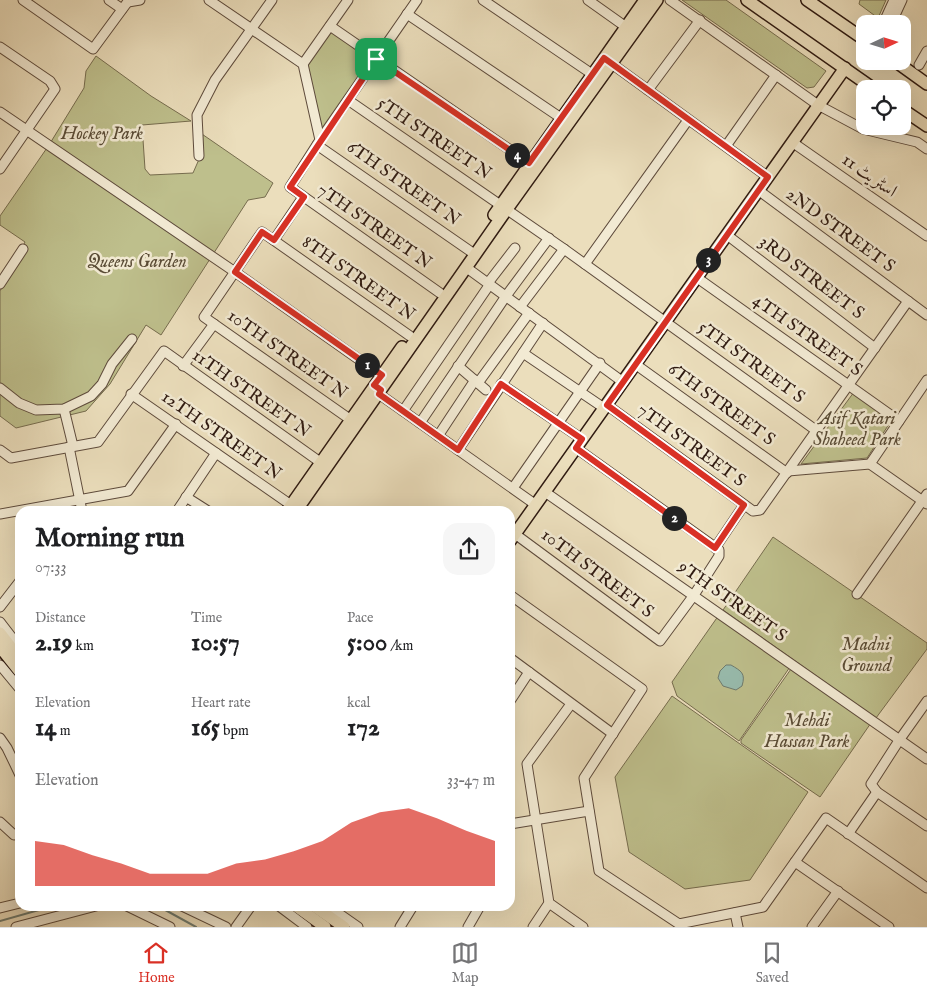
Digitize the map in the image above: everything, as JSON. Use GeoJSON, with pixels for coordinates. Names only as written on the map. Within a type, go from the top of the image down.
{"type":"FeatureCollection","features":[{"type":"Feature","properties":{"kind":"main road"},"geometry":{"type":"LineString","coordinates":[[321,466],[467,268],[529,163],[592,74],[608,60],[626,27],[644,0]]}},
{"type":"Feature","properties":{"kind":"main road"},"geometry":{"type":"LineString","coordinates":[[293,506],[351,420],[378,390],[382,375],[470,250],[504,207],[608,60],[657,0]]}},
{"type":"Feature","properties":{"kind":"main road"},"geometry":{"type":"LineString","coordinates":[[747,0],[862,80]]}},
{"type":"Feature","properties":{"kind":"main road"},"geometry":{"type":"LineString","coordinates":[[808,0],[856,34]]}},
{"type":"Feature","properties":{"kind":"main road"},"geometry":{"type":"LineString","coordinates":[[515,535],[845,68]]}},
{"type":"Feature","properties":{"kind":"main road"},"geometry":{"type":"LineString","coordinates":[[907,70],[927,84]]}},
{"type":"Feature","properties":{"kind":"main road"},"geometry":{"type":"LineString","coordinates":[[911,115],[927,126]]}},
{"type":"Feature","properties":{"kind":"main road"},"geometry":{"type":"LineString","coordinates":[[0,633],[15,652]]}},
{"type":"Feature","properties":{"kind":"main road"},"geometry":{"type":"LineString","coordinates":[[0,647],[15,666]]}},
{"type":"Feature","properties":{"kind":"main road"},"geometry":{"type":"LineString","coordinates":[[303,911],[325,927]]}},
{"type":"Feature","properties":{"kind":"main road"},"geometry":{"type":"LineString","coordinates":[[321,911],[344,927]]}},
{"type":"Feature","properties":{"kind":"street"},"geometry":{"type":"LineString","coordinates":[[23,0],[93,49],[126,4]]}},
{"type":"Feature","properties":{"kind":"street"},"geometry":{"type":"LineString","coordinates":[[110,0],[126,4],[140,0]]}},
{"type":"Feature","properties":{"kind":"street"},"geometry":{"type":"LineString","coordinates":[[209,0],[303,64],[319,142]]}},
{"type":"Feature","properties":{"kind":"street"},"geometry":{"type":"LineString","coordinates":[[199,156],[197,115],[215,80],[272,0]]}},
{"type":"Feature","properties":{"kind":"street"},"geometry":{"type":"LineString","coordinates":[[303,64],[348,0]]}},
{"type":"Feature","properties":{"kind":"street"},"geometry":{"type":"LineString","coordinates":[[319,142],[417,0]]}},
{"type":"Feature","properties":{"kind":"street"},"geometry":{"type":"LineString","coordinates":[[483,0],[592,74]]}},
{"type":"Feature","properties":{"kind":"street"},"geometry":{"type":"LineString","coordinates":[[588,0],[626,27]]}},
{"type":"Feature","properties":{"kind":"street"},"geometry":{"type":"LineString","coordinates":[[670,0],[818,105],[862,128],[917,142],[927,150]]}},
{"type":"Feature","properties":{"kind":"street"},"geometry":{"type":"LineString","coordinates":[[887,15],[894,0]]}},
{"type":"Feature","properties":{"kind":"street"},"geometry":{"type":"LineString","coordinates":[[895,15],[902,0]]}},
{"type":"Feature","properties":{"kind":"street"},"geometry":{"type":"LineString","coordinates":[[407,14],[561,118]]}},
{"type":"Feature","properties":{"kind":"street"},"geometry":{"type":"LineString","coordinates":[[648,90],[700,20]]}},
{"type":"Feature","properties":{"kind":"street"},"geometry":{"type":"LineString","coordinates":[[330,26],[529,163]]}},
{"type":"Feature","properties":{"kind":"street"},"geometry":{"type":"LineString","coordinates":[[0,47],[50,81],[55,89],[0,169]]}},
{"type":"Feature","properties":{"kind":"street"},"geometry":{"type":"LineString","coordinates":[[919,65],[927,51]]}},
{"type":"Feature","properties":{"kind":"street"},"geometry":{"type":"LineString","coordinates":[[608,60],[768,177]]}},
{"type":"Feature","properties":{"kind":"street"},"geometry":{"type":"LineString","coordinates":[[726,146],[776,75]]}},
{"type":"Feature","properties":{"kind":"street","name":"5TH STREET N"},"geometry":{"type":"LineString","coordinates":[[348,100],[585,264]]}},
{"type":"Feature","properties":{"kind":"street"},"geometry":{"type":"LineString","coordinates":[[0,112],[382,375]]}},
{"type":"Feature","properties":{"kind":"street"},"geometry":{"type":"LineString","coordinates":[[585,264],[688,120]]}},
{"type":"Feature","properties":{"kind":"street","name":"7TH STREET N"},"geometry":{"type":"LineString","coordinates":[[319,142],[290,187],[440,293]]}},
{"type":"Feature","properties":{"kind":"street","name":"6TH STREET N"},"geometry":{"type":"LineString","coordinates":[[319,142],[470,250]]}},
{"type":"Feature","properties":{"kind":"street","name":"اسٹریٹ 11"},"geometry":{"type":"LineString","coordinates":[[792,142],[927,236]]}},
{"type":"Feature","properties":{"kind":"street","name":"2ND STREET S"},"geometry":{"type":"LineString","coordinates":[[758,190],[927,315]]}},
{"type":"Feature","properties":{"kind":"street"},"geometry":{"type":"LineString","coordinates":[[274,240],[304,197]]}},
{"type":"Feature","properties":{"kind":"street","name":"8TH STREET N"},"geometry":{"type":"LineString","coordinates":[[235,272],[262,232],[410,336]]}},
{"type":"Feature","properties":{"kind":"street","name":"3RD STREET S"},"geometry":{"type":"LineString","coordinates":[[726,235],[780,274],[875,348]]}},
{"type":"Feature","properties":{"kind":"street"},"geometry":{"type":"LineString","coordinates":[[420,423],[506,296],[549,238]]}},
{"type":"Feature","properties":{"kind":"street"},"geometry":{"type":"LineString","coordinates":[[402,411],[515,248]]}},
{"type":"Feature","properties":{"kind":"street"},"geometry":{"type":"LineString","coordinates":[[0,284],[23,249]]}},
{"type":"Feature","properties":{"kind":"street"},"geometry":{"type":"LineString","coordinates":[[520,307],[564,249]]}},
{"type":"Feature","properties":{"kind":"street","name":"5TH STREET S"},"geometry":{"type":"LineString","coordinates":[[585,264],[817,431]]}},
{"type":"Feature","properties":{"kind":"street"},"geometry":{"type":"LineString","coordinates":[[467,268],[600,363],[623,382]]}},
{"type":"Feature","properties":{"kind":"street","name":"10TH STREET N"},"geometry":{"type":"LineString","coordinates":[[235,272],[204,317],[351,420]]}},
{"type":"Feature","properties":{"kind":"street","name":"4TH STREET S"},"geometry":{"type":"LineString","coordinates":[[696,277],[899,421]]}},
{"type":"Feature","properties":{"kind":"street"},"geometry":{"type":"LineString","coordinates":[[788,472],[908,301]]}},
{"type":"Feature","properties":{"kind":"street"},"geometry":{"type":"LineString","coordinates":[[438,436],[476,382],[529,313]]}},
{"type":"Feature","properties":{"kind":"street"},"geometry":{"type":"LineString","coordinates":[[458,450],[543,323]]}},
{"type":"Feature","properties":{"kind":"street"},"geometry":{"type":"LineString","coordinates":[[183,366],[214,324]]}},
{"type":"Feature","properties":{"kind":"street"},"geometry":{"type":"LineString","coordinates":[[0,388],[18,403],[36,410],[64,409],[91,396],[102,384],[112,364],[132,339]]}},
{"type":"Feature","properties":{"kind":"street","name":"11TH STREET N"},"geometry":{"type":"LineString","coordinates":[[131,394],[164,352],[321,466]]}},
{"type":"Feature","properties":{"kind":"street","name":"7TH STREET S"},"geometry":{"type":"LineString","coordinates":[[523,352],[580,392],[605,406],[752,511],[762,509],[788,472]]}},
{"type":"Feature","properties":{"kind":"street"},"geometry":{"type":"LineString","coordinates":[[513,488],[600,363]]}},
{"type":"Feature","properties":{"kind":"street","name":"6TH STREET S"},"geometry":{"type":"LineString","coordinates":[[635,364],[788,472]]}},
{"type":"Feature","properties":{"kind":"street"},"geometry":{"type":"LineString","coordinates":[[458,366],[486,390]]}},
{"type":"Feature","properties":{"kind":"street"},"geometry":{"type":"LineString","coordinates":[[870,464],[927,380]]}},
{"type":"Feature","properties":{"kind":"street"},"geometry":{"type":"LineString","coordinates":[[501,384],[558,423],[579,444],[718,550],[720,556],[694,595]]}},
{"type":"Feature","properties":{"kind":"street"},"geometry":{"type":"LineString","coordinates":[[378,390],[402,411],[536,505]]}},
{"type":"Feature","properties":{"kind":"street"},"geometry":{"type":"LineString","coordinates":[[0,450],[11,458],[98,442],[131,394]]}},
{"type":"Feature","properties":{"kind":"street","name":"12TH STREET N"},"geometry":{"type":"LineString","coordinates":[[131,394],[176,424],[287,506]]}},
{"type":"Feature","properties":{"kind":"street"},"geometry":{"type":"LineString","coordinates":[[64,409],[81,506]]}},
{"type":"Feature","properties":{"kind":"street"},"geometry":{"type":"LineString","coordinates":[[43,506],[128,491],[176,424]]}},
{"type":"Feature","properties":{"kind":"street"},"geometry":{"type":"LineString","coordinates":[[180,506],[216,453]]}},
{"type":"Feature","properties":{"kind":"street"},"geometry":{"type":"LineString","coordinates":[[788,472],[870,464],[926,500],[857,594]]}},
{"type":"Feature","properties":{"kind":"street","name":"9TH STREET S"},"geometry":{"type":"LineString","coordinates":[[545,492],[927,759]]}},
{"type":"Feature","properties":{"kind":"street"},"geometry":{"type":"LineString","coordinates":[[186,497],[200,506]]}},
{"type":"Feature","properties":{"kind":"street"},"geometry":{"type":"LineString","coordinates":[[718,550],[744,505]]}},
{"type":"Feature","properties":{"kind":"street"},"geometry":{"type":"LineString","coordinates":[[0,514],[15,511]]}},
{"type":"Feature","properties":{"kind":"street","name":"10TH STREET S"},"geometry":{"type":"LineString","coordinates":[[515,539],[660,641],[694,595]]}},
{"type":"Feature","properties":{"kind":"street"},"geometry":{"type":"LineString","coordinates":[[0,607],[15,588]]}},
{"type":"Feature","properties":{"kind":"street"},"geometry":{"type":"LineString","coordinates":[[515,599],[642,689],[584,778],[599,871],[679,924],[763,907],[826,818],[927,888]]}},
{"type":"Feature","properties":{"kind":"street"},"geometry":{"type":"LineString","coordinates":[[0,622],[15,642]]}},
{"type":"Feature","properties":{"kind":"street"},"geometry":{"type":"LineString","coordinates":[[515,662],[613,734]]}},
{"type":"Feature","properties":{"kind":"street"},"geometry":{"type":"LineString","coordinates":[[0,664],[15,683]]}},
{"type":"Feature","properties":{"kind":"street"},"geometry":{"type":"LineString","coordinates":[[515,693],[529,672]]}},
{"type":"Feature","properties":{"kind":"street"},"geometry":{"type":"LineString","coordinates":[[848,834],[900,739],[927,702]]}},
{"type":"Feature","properties":{"kind":"street"},"geometry":{"type":"LineString","coordinates":[[533,927],[549,903],[527,764],[571,704]]}},
{"type":"Feature","properties":{"kind":"street"},"geometry":{"type":"LineString","coordinates":[[0,738],[15,765]]}},
{"type":"Feature","properties":{"kind":"street"},"geometry":{"type":"LineString","coordinates":[[874,788],[927,826]]}},
{"type":"Feature","properties":{"kind":"street"},"geometry":{"type":"LineString","coordinates":[[515,823],[589,811]]}},
{"type":"Feature","properties":{"kind":"street"},"geometry":{"type":"LineString","coordinates":[[0,822],[14,835]]}},
{"type":"Feature","properties":{"kind":"street"},"geometry":{"type":"LineString","coordinates":[[795,862],[883,925]]}},
{"type":"Feature","properties":{"kind":"street"},"geometry":{"type":"LineString","coordinates":[[812,927],[838,891]]}},
{"type":"Feature","properties":{"kind":"street"},"geometry":{"type":"LineString","coordinates":[[549,903],[583,927]]}},
{"type":"Feature","properties":{"kind":"street"},"geometry":{"type":"LineString","coordinates":[[0,908],[15,904]]}},
{"type":"Feature","properties":{"kind":"street"},"geometry":{"type":"LineString","coordinates":[[16,927],[77,911]]}},
{"type":"Feature","properties":{"kind":"street"},"geometry":{"type":"LineString","coordinates":[[137,911],[170,927]]}},
{"type":"Feature","properties":{"kind":"street"},"geometry":{"type":"LineString","coordinates":[[192,911],[226,927]]}},
{"type":"Feature","properties":{"kind":"street"},"geometry":{"type":"LineString","coordinates":[[237,927],[248,911]]}},
{"type":"Feature","properties":{"kind":"street"},"geometry":{"type":"LineString","coordinates":[[286,911],[307,927]]}},
{"type":"Feature","properties":{"kind":"street"},"geometry":{"type":"LineString","coordinates":[[335,911],[358,927]]}},
{"type":"Feature","properties":{"kind":"street"},"geometry":{"type":"LineString","coordinates":[[400,927],[410,911]]}},
{"type":"Feature","properties":{"kind":"street"},"geometry":{"type":"LineString","coordinates":[[468,927],[477,911]]}},
{"type":"Feature","properties":{"kind":"street"},"geometry":{"type":"LineString","coordinates":[[735,913],[738,927]]}},
{"type":"Feature","properties":{"kind":"green space"},"geometry":{"type":"Polygon","coordinates":[[[682,0],[726,0],[826,71],[814,87],[807,88],[682,0]]]}},
{"type":"Feature","properties":{"kind":"green space"},"geometry":{"type":"Polygon","coordinates":[[[860,0],[886,0],[879,15],[874,15],[859,4],[860,0]]]}},
{"type":"Feature","properties":{"kind":"green space"},"geometry":{"type":"Polygon","coordinates":[[[330,26],[376,59],[320,140],[303,64],[330,26]]]}},
{"type":"Feature","properties":{"kind":"green space"},"geometry":{"type":"Polygon","coordinates":[[[96,56],[151,96],[191,121],[142,125],[145,169],[150,175],[193,173],[200,157],[199,132],[273,183],[265,197],[248,200],[161,335],[146,325],[110,384],[86,411],[16,428],[0,416],[0,291],[25,242],[0,225],[0,216],[49,145],[84,88],[86,71],[96,56]]]}},
{"type":"Feature","properties":{"kind":"green space","name":"Asif Katari Shaheed Park"},"geometry":{"type":"Polygon","coordinates":[[[854,392],[891,421],[867,458],[801,464],[854,392]]]}},
{"type":"Feature","properties":{"kind":"green space","name":"Madni Ground"},"geometry":{"type":"Polygon","coordinates":[[[773,537],[927,643],[927,649],[876,718],[723,610],[773,537]]]}},
{"type":"Feature","properties":{"kind":"green space","name":"Mehdi Hassan Park"},"geometry":{"type":"Polygon","coordinates":[[[721,612],[792,664],[739,741],[677,696],[672,682],[721,612]]]}},
{"type":"Feature","properties":{"kind":"green space","name":"Mehdi Hassan Park"},"geometry":{"type":"Polygon","coordinates":[[[791,669],[873,720],[820,797],[741,743],[741,740],[791,669]]]}},
{"type":"Feature","properties":{"kind":"green space"},"geometry":{"type":"Polygon","coordinates":[[[672,696],[808,792],[750,880],[685,889],[629,852],[615,777],[672,696]]]}},
{"type":"Feature","properties":{"kind":"shaded area"},"geometry":{"type":"Polygon","coordinates":[[[726,665],[735,667],[743,675],[742,686],[736,690],[723,686],[718,678],[720,671],[726,665]]]}},
{"type":"Feature","properties":{"kind":"waterway"},"geometry":{"type":"LineString","coordinates":[[0,921],[35,911]]}},
{"type":"Feature","properties":{"kind":"waterway"},"geometry":{"type":"LineString","coordinates":[[167,911],[196,927]]}},
{"type":"Feature","properties":{"kind":"route"},"geometry":{"type":"LineString","coordinates":[[604,58],[768,177],[607,405],[744,505],[715,548],[576,448],[582,439],[501,384],[458,450],[379,394],[381,390],[374,385],[382,375],[235,272],[262,232],[274,240],[304,197],[290,187],[376,59],[529,163],[604,58]]}},
{"type":"Feature","properties":{"kind":"park label","name":"Hockey Park"},"geometry":{"type":"Point","coordinates":[102,134]}},
{"type":"Feature","properties":{"kind":"park label","name":"Queens Garden"},"geometry":{"type":"Point","coordinates":[137,262]}}]}
